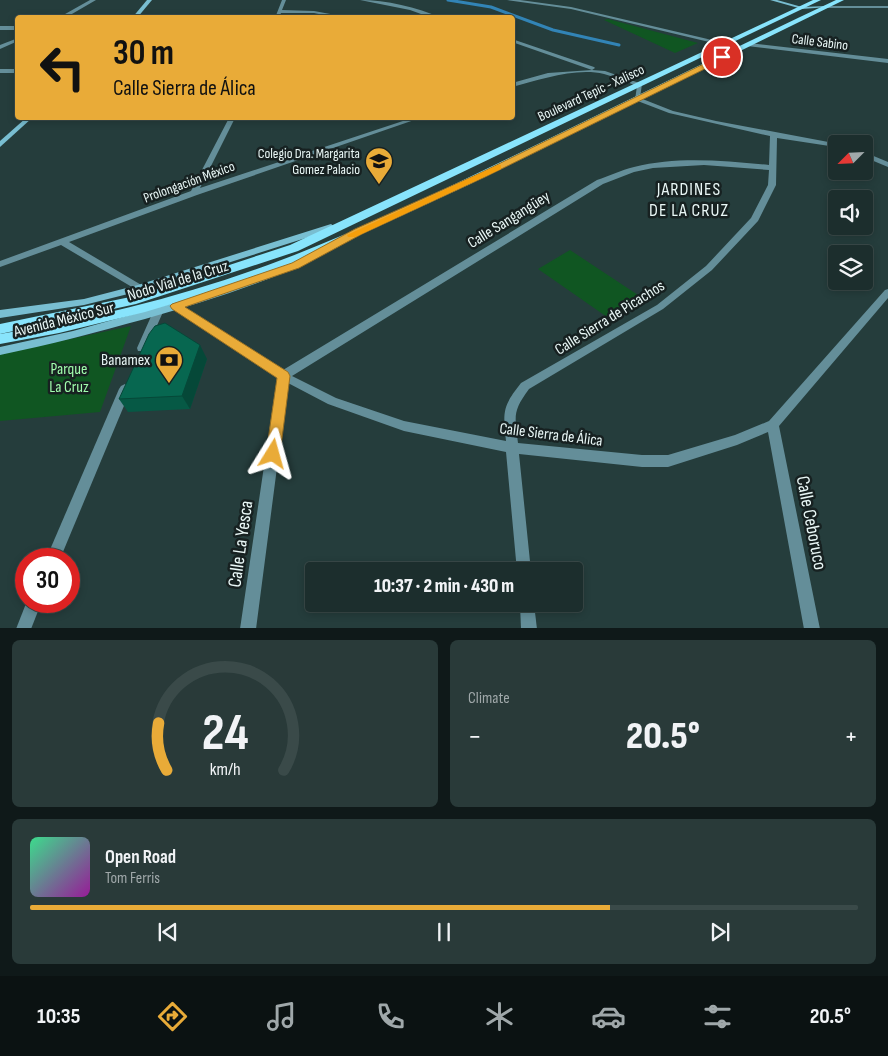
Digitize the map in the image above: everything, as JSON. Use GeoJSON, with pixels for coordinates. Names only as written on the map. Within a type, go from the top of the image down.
{"type":"FeatureCollection","features":[{"type":"Feature","properties":{"kind":"main road"},"geometry":{"type":"LineString","coordinates":[[137,15],[150,0]]}},
{"type":"Feature","properties":{"kind":"main road"},"geometry":{"type":"LineString","coordinates":[[772,0],[806,6],[826,7]]}},
{"type":"Feature","properties":{"kind":"main road"},"geometry":{"type":"LineString","coordinates":[[792,0],[806,6]]}},
{"type":"Feature","properties":{"kind":"main road","name":"Boulevard Tepic - Xalisco"},"geometry":{"type":"LineString","coordinates":[[347,222],[818,0]]}},
{"type":"Feature","properties":{"kind":"main road","name":"Boulevard Tepic - Xalisco"},"geometry":{"type":"LineString","coordinates":[[359,231],[482,175],[841,0]]}},
{"type":"Feature","properties":{"kind":"main road"},"geometry":{"type":"LineString","coordinates":[[0,145],[27,120]]}},
{"type":"Feature","properties":{"kind":"main road","name":"Avenida México Sur"},"geometry":{"type":"LineString","coordinates":[[0,314],[84,302],[140,288],[347,222]]}},
{"type":"Feature","properties":{"kind":"main road","name":"Nodo Vial de la Cruz"},"geometry":{"type":"LineString","coordinates":[[0,329],[136,300],[294,248],[347,222]]}},
{"type":"Feature","properties":{"kind":"main road","name":"Avenida México Sur"},"geometry":{"type":"LineString","coordinates":[[0,351],[54,340],[176,306],[296,265],[359,231]]}},
{"type":"Feature","properties":{"kind":"main road","name":"Nodo Vial de la Cruz"},"geometry":{"type":"LineString","coordinates":[[0,339],[46,332],[145,309],[232,282],[359,231]]}},
{"type":"Feature","properties":{"kind":"street"},"geometry":{"type":"LineString","coordinates":[[66,15],[94,0]]}},
{"type":"Feature","properties":{"kind":"street"},"geometry":{"type":"LineString","coordinates":[[278,15],[284,0]]}},
{"type":"Feature","properties":{"kind":"street"},"geometry":{"type":"LineString","coordinates":[[362,0],[411,9],[430,15]]}},
{"type":"Feature","properties":{"kind":"street"},"geometry":{"type":"LineString","coordinates":[[509,0],[571,8],[726,44]]}},
{"type":"Feature","properties":{"kind":"street"},"geometry":{"type":"LineString","coordinates":[[826,7],[888,7]]}},
{"type":"Feature","properties":{"kind":"street"},"geometry":{"type":"LineString","coordinates":[[279,11],[313,15]]}},
{"type":"Feature","properties":{"kind":"street"},"geometry":{"type":"LineString","coordinates":[[0,28],[15,28]]}},
{"type":"Feature","properties":{"kind":"street"},"geometry":{"type":"LineString","coordinates":[[0,47],[15,40]]}},
{"type":"Feature","properties":{"kind":"street"},"geometry":{"type":"LineString","coordinates":[[515,41],[640,85],[637,99],[671,112],[774,135],[828,144]]}},
{"type":"Feature","properties":{"kind":"street","name":"Calle Sabino"},"geometry":{"type":"LineString","coordinates":[[749,45],[888,61]]}},
{"type":"Feature","properties":{"kind":"street"},"geometry":{"type":"LineString","coordinates":[[0,71],[15,71]]}},
{"type":"Feature","properties":{"kind":"street"},"geometry":{"type":"LineString","coordinates":[[515,84],[565,72],[604,72]]}},
{"type":"Feature","properties":{"kind":"street"},"geometry":{"type":"LineString","coordinates":[[194,193],[231,120]]}},
{"type":"Feature","properties":{"kind":"street","name":"Prolongación México"},"geometry":{"type":"LineString","coordinates":[[0,264],[194,193],[411,120]]}},
{"type":"Feature","properties":{"kind":"street","name":"Calle Sierra de Picachos"},"geometry":{"type":"LineString","coordinates":[[523,562],[509,414],[515,399],[525,386],[660,307],[709,268],[755,219],[772,186],[774,135]]}},
{"type":"Feature","properties":{"kind":"street"},"geometry":{"type":"LineString","coordinates":[[873,158],[888,165]]}},
{"type":"Feature","properties":{"kind":"street","name":"Calle Sangangüey"},"geometry":{"type":"LineString","coordinates":[[284,376],[600,182],[636,169],[671,163],[712,163],[773,168]]}},
{"type":"Feature","properties":{"kind":"street"},"geometry":{"type":"LineString","coordinates":[[63,242],[140,288]]}},
{"type":"Feature","properties":{"kind":"street","name":"Calle Sierra de Álica"},"geometry":{"type":"LineString","coordinates":[[176,306],[284,376],[332,401],[404,426],[512,448],[574,455],[668,461],[737,440],[773,425],[888,292]]}},
{"type":"Feature","properties":{"kind":"street"},"geometry":{"type":"LineString","coordinates":[[138,357],[158,312]]}},
{"type":"Feature","properties":{"kind":"street"},"geometry":{"type":"LineString","coordinates":[[58,548],[131,376]]}},
{"type":"Feature","properties":{"kind":"street","name":"Calle La Yesca"},"geometry":{"type":"LineString","coordinates":[[248,628],[284,376]]}},
{"type":"Feature","properties":{"kind":"street","name":"Calle Ceboruco"},"geometry":{"type":"LineString","coordinates":[[773,425],[812,628]]}},
{"type":"Feature","properties":{"kind":"street"},"geometry":{"type":"LineString","coordinates":[[528,612],[529,628]]}},
{"type":"Feature","properties":{"kind":"street"},"geometry":{"type":"LineString","coordinates":[[23,628],[30,613]]}},
{"type":"Feature","properties":{"kind":"green space"},"geometry":{"type":"Polygon","coordinates":[[[608,19],[698,43],[675,53],[604,20],[608,19]]]}},
{"type":"Feature","properties":{"kind":"green space"},"geometry":{"type":"Polygon","coordinates":[[[570,250],[638,295],[607,317],[538,269],[570,250]]]}},
{"type":"Feature","properties":{"kind":"green space","name":"Parque La Cruz"},"geometry":{"type":"Polygon","coordinates":[[[131,326],[100,412],[0,421],[0,354],[131,326]]]}},
{"type":"Feature","properties":{"kind":"building","name":"Banamex"},"geometry":{"type":"Polygon","coordinates":[[[165,323],[200,345],[182,396],[119,399],[149,334],[155,326],[165,323]]]}},
{"type":"Feature","properties":{"kind":"waterway"},"geometry":{"type":"LineString","coordinates":[[448,0],[491,7],[513,15]]}},
{"type":"Feature","properties":{"kind":"waterway"},"geometry":{"type":"LineString","coordinates":[[515,16],[553,30],[619,45]]}},
{"type":"Feature","properties":{"kind":"slow traffic"},"geometry":{"type":"LineString","coordinates":[[351,235],[498,167]]}},
{"type":"Feature","properties":{"kind":"place","name":"Colegio Dra. Margarita Gomez Palacio"},"geometry":{"type":"Point","coordinates":[379,185]}},
{"type":"Feature","properties":{"kind":"place","name":"Banamex"},"geometry":{"type":"Point","coordinates":[169,384]}},
{"type":"Feature","properties":{"kind":"district","name":"JARDINES DE LA CRUZ"},"geometry":{"type":"Point","coordinates":[689,199]}},
{"type":"Feature","properties":{"kind":"route"},"geometry":{"type":"LineString","coordinates":[[273,454],[284,376],[176,306],[234,288],[296,265],[359,231],[482,175],[722,57]]}}]}
